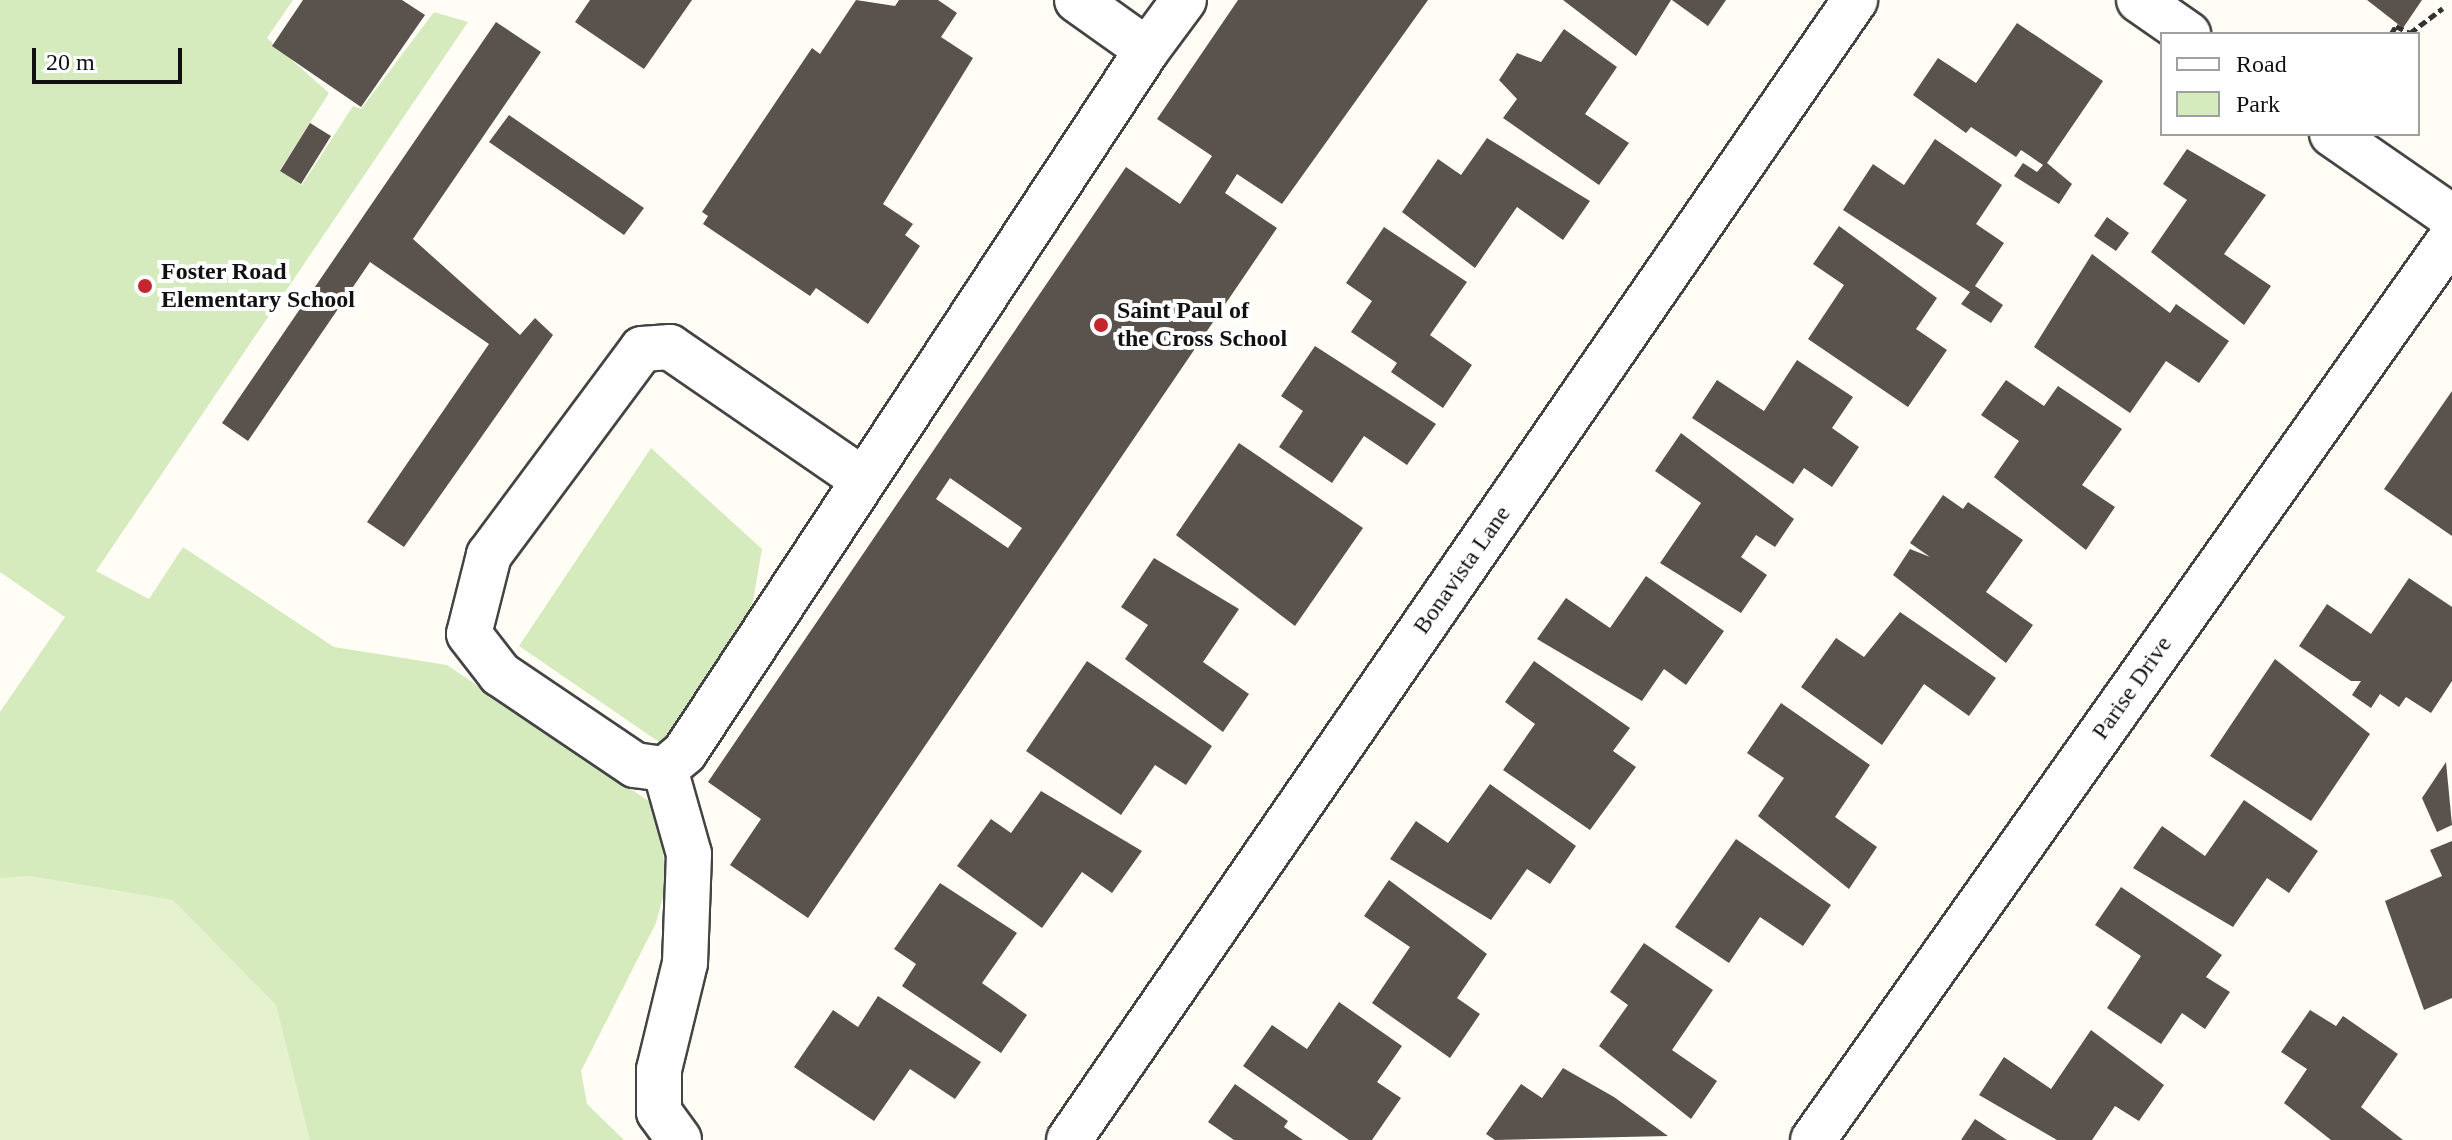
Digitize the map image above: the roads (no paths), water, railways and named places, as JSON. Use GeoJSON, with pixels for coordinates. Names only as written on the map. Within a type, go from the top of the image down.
{"type":"FeatureCollection","features":[{"type":"Feature","properties":{"kind":"street"},"geometry":{"type":"LineString","coordinates":[[1077,0],[1147,50]]}},
{"type":"Feature","properties":{"kind":"street"},"geometry":{"type":"LineString","coordinates":[[862,479],[670,347],[642,349],[489,555],[469,634],[500,674],[635,765],[665,769],[685,752],[862,479],[1147,50],[1184,0]]}},
{"type":"Feature","properties":{"kind":"street","name":"Bonavista Lane"},"geometry":{"type":"LineString","coordinates":[[1069,1140],[1855,0]]}},
{"type":"Feature","properties":{"kind":"street"},"geometry":{"type":"LineString","coordinates":[[2139,0],[2185,32]]}},
{"type":"Feature","properties":{"kind":"street"},"geometry":{"type":"LineString","coordinates":[[2335,136],[2452,217]]}},
{"type":"Feature","properties":{"kind":"street","name":"Parise Drive"},"geometry":{"type":"LineString","coordinates":[[1813,1140],[2452,237]]}},
{"type":"Feature","properties":{"kind":"street"},"geometry":{"type":"LineString","coordinates":[[665,769],[689,854],[685,963],[659,1070],[659,1112],[679,1140]]}},
{"type":"Feature","properties":{"kind":"place","name":"Foster Road Elementary School"},"geometry":{"type":"Point","coordinates":[145,286]}},
{"type":"Feature","properties":{"kind":"place","name":"Saint Paul of the Cross School"},"geometry":{"type":"Point","coordinates":[1101,325]}}]}
